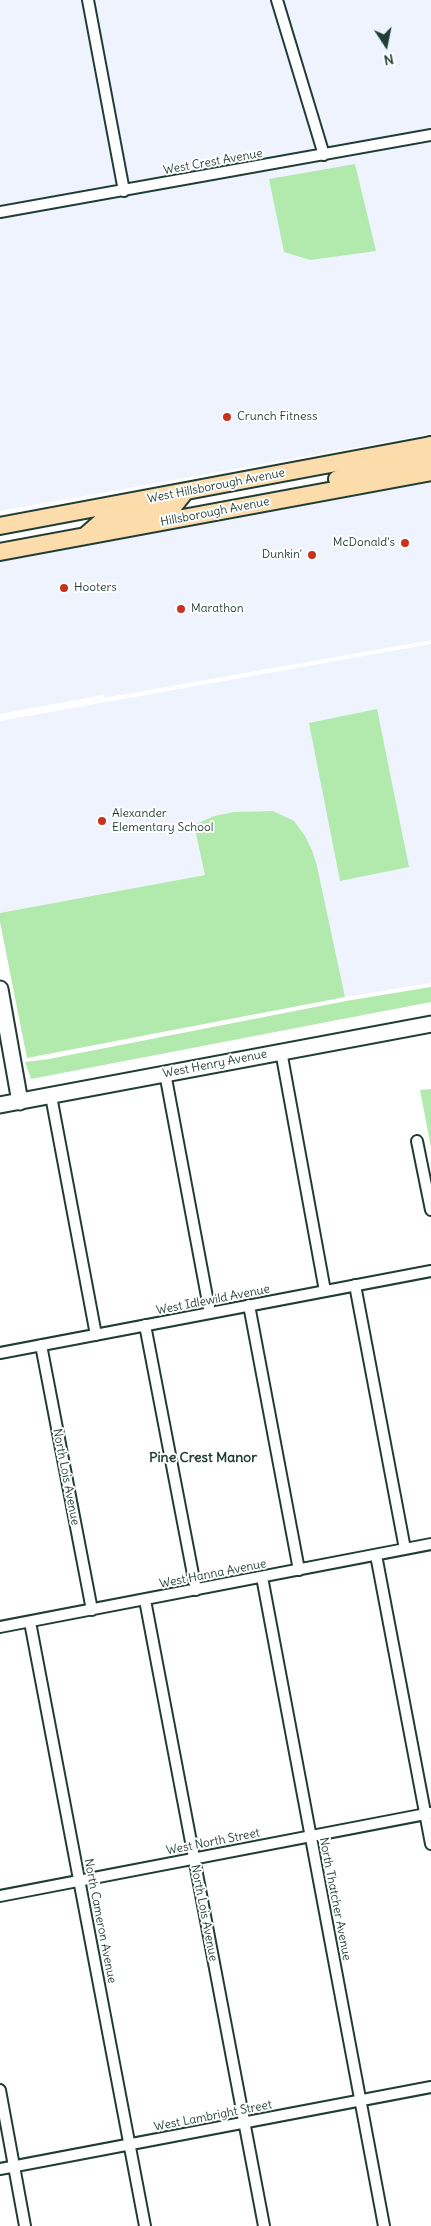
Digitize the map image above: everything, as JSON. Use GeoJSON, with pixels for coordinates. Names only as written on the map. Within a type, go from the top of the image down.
{"type":"FeatureCollection","features":[{"type":"Feature","properties":{"kind":"main road","name":"West Hillsborough Avenue"},"geometry":{"type":"LineString","coordinates":[[0,526],[431,445]]}},
{"type":"Feature","properties":{"kind":"main road"},"geometry":{"type":"LineString","coordinates":[[316,493],[338,478],[420,462],[426,458],[431,445]]}},
{"type":"Feature","properties":{"kind":"main road"},"geometry":{"type":"LineString","coordinates":[[187,517],[213,497],[292,482],[302,470]]}},
{"type":"Feature","properties":{"kind":"main road","name":"Hillsborough Avenue"},"geometry":{"type":"LineString","coordinates":[[0,552],[431,472]]}},
{"type":"Feature","properties":{"kind":"main road"},"geometry":{"type":"LineString","coordinates":[[84,537],[102,521],[173,507],[185,492]]}},
{"type":"Feature","properties":{"kind":"street"},"geometry":{"type":"LineString","coordinates":[[88,0],[124,191]]}},
{"type":"Feature","properties":{"kind":"street"},"geometry":{"type":"LineString","coordinates":[[277,0],[324,155]]}},
{"type":"Feature","properties":{"kind":"street","name":"West Crest Avenue"},"geometry":{"type":"LineString","coordinates":[[0,212],[431,135]]}},
{"type":"Feature","properties":{"kind":"street"},"geometry":{"type":"LineString","coordinates":[[0,989],[20,1102]]}},
{"type":"Feature","properties":{"kind":"street","name":"West Henry Avenue"},"geometry":{"type":"LineString","coordinates":[[0,1105],[431,1024]]}},
{"type":"Feature","properties":{"kind":"street"},"geometry":{"type":"LineString","coordinates":[[281,1051],[325,1291]]}},
{"type":"Feature","properties":{"kind":"street"},"geometry":{"type":"LineString","coordinates":[[165,1073],[210,1313]]}},
{"type":"Feature","properties":{"kind":"street"},"geometry":{"type":"LineString","coordinates":[[51,1096],[96,1335]]}},
{"type":"Feature","properties":{"kind":"street"},"geometry":{"type":"LineString","coordinates":[[417,1141],[431,1210]]}},
{"type":"Feature","properties":{"kind":"street","name":"West Idlewild Avenue"},"geometry":{"type":"LineString","coordinates":[[0,1353],[431,1271]]}},
{"type":"Feature","properties":{"kind":"street"},"geometry":{"type":"LineString","coordinates":[[355,1286],[405,1549]]}},
{"type":"Feature","properties":{"kind":"street"},"geometry":{"type":"LineString","coordinates":[[250,1306],[300,1570]]}},
{"type":"Feature","properties":{"kind":"street"},"geometry":{"type":"LineString","coordinates":[[145,1325],[196,1590]]}},
{"type":"Feature","properties":{"kind":"street","name":"North Lois Avenue"},"geometry":{"type":"LineString","coordinates":[[41,1345],[92,1610]]}},
{"type":"Feature","properties":{"kind":"street","name":"West Hanna Avenue"},"geometry":{"type":"LineString","coordinates":[[0,1628],[431,1544]]}},
{"type":"Feature","properties":{"kind":"street"},"geometry":{"type":"LineString","coordinates":[[376,1555],[428,1814],[431,1844]]}},
{"type":"Feature","properties":{"kind":"street","name":"North Thatcher Avenue"},"geometry":{"type":"LineString","coordinates":[[262,1577],[384,2226]]}},
{"type":"Feature","properties":{"kind":"street","name":"North Lois Avenue"},"geometry":{"type":"LineString","coordinates":[[145,1600],[264,2226]]}},
{"type":"Feature","properties":{"kind":"street","name":"North Cameron Avenue"},"geometry":{"type":"LineString","coordinates":[[30,1622],[145,2226]]}},
{"type":"Feature","properties":{"kind":"street","name":"West North Street"},"geometry":{"type":"LineString","coordinates":[[0,1896],[428,1814]]}},
{"type":"Feature","properties":{"kind":"street","name":"West Lambright Street"},"geometry":{"type":"LineString","coordinates":[[0,2169],[431,2087]]}},
{"type":"Feature","properties":{"kind":"street"},"geometry":{"type":"LineString","coordinates":[[0,2090],[25,2226]]}},
{"type":"Feature","properties":{"kind":"shaded area"},"geometry":{"type":"Polygon","coordinates":[[[0,0],[84,0],[118,187],[0,207],[0,0]]]}},
{"type":"Feature","properties":{"kind":"shaded area"},"geometry":{"type":"Polygon","coordinates":[[[93,0],[272,0],[318,151],[127,185],[93,0]]]}},
{"type":"Feature","properties":{"kind":"shaded area"},"geometry":{"type":"Polygon","coordinates":[[[281,0],[431,0],[431,130],[327,149],[281,0]]]}},
{"type":"Feature","properties":{"kind":"shaded area"},"geometry":{"type":"Polygon","coordinates":[[[431,140],[431,434],[0,511],[0,218],[431,140]]]}},
{"type":"Feature","properties":{"kind":"shaded area"},"geometry":{"type":"Polygon","coordinates":[[[431,479],[431,640],[104,698],[103,695],[0,714],[0,560],[431,479]]]}},
{"type":"Feature","properties":{"kind":"shaded area","name":"Alexander Elementary School"},"geometry":{"type":"Polygon","coordinates":[[[431,644],[431,983],[345,997],[317,866],[273,811],[234,812],[214,816],[206,875],[0,913],[0,721],[431,644]]]}},
{"type":"Feature","properties":{"kind":"green space"},"geometry":{"type":"Polygon","coordinates":[[[355,164],[376,251],[310,260],[284,252],[269,179],[355,164]]]}},
{"type":"Feature","properties":{"kind":"green space"},"geometry":{"type":"Polygon","coordinates":[[[377,709],[409,867],[340,881],[309,723],[377,709]]]}},
{"type":"Feature","properties":{"kind":"green space"},"geometry":{"type":"Polygon","coordinates":[[[273,811],[294,821],[312,850],[345,997],[27,1058],[0,922],[0,913],[205,875],[194,825],[214,816],[234,812],[273,811]]]}},
{"type":"Feature","properties":{"kind":"green space"},"geometry":{"type":"Polygon","coordinates":[[[431,987],[431,1002],[31,1079],[25,1062],[49,1059],[346,1001],[431,987]]]}},
{"type":"Feature","properties":{"kind":"green space"},"geometry":{"type":"Polygon","coordinates":[[[431,1089],[431,1147],[420,1090],[431,1089]]]}},
{"type":"Feature","properties":{"kind":"place","name":"Crunch Fitness"},"geometry":{"type":"Point","coordinates":[227,417]}},
{"type":"Feature","properties":{"kind":"place","name":"McDonald's"},"geometry":{"type":"Point","coordinates":[405,543]}},
{"type":"Feature","properties":{"kind":"place","name":"Dunkin'"},"geometry":{"type":"Point","coordinates":[312,555]}},
{"type":"Feature","properties":{"kind":"place","name":"Hooters"},"geometry":{"type":"Point","coordinates":[64,588]}},
{"type":"Feature","properties":{"kind":"place","name":"Marathon"},"geometry":{"type":"Point","coordinates":[181,609]}},
{"type":"Feature","properties":{"kind":"place","name":"Alexander Elementary School"},"geometry":{"type":"Point","coordinates":[102,821]}},
{"type":"Feature","properties":{"kind":"district","name":"Pine Crest Manor"},"geometry":{"type":"Point","coordinates":[203,1458]}}]}
